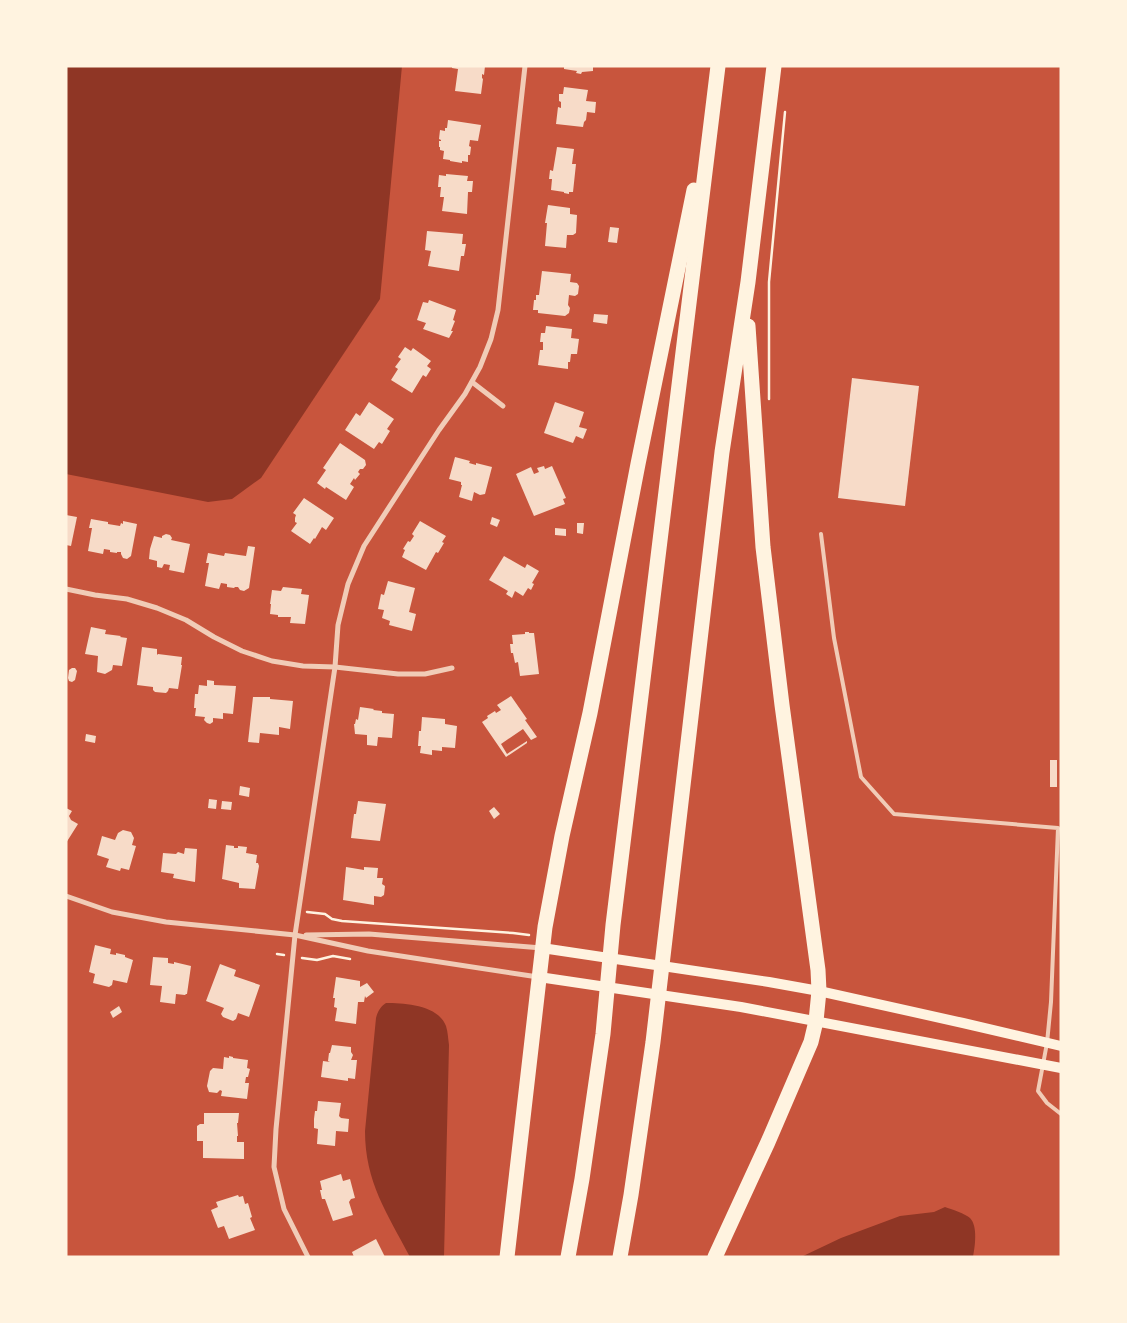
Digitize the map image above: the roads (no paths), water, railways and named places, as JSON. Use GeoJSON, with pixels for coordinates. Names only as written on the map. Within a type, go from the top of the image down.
{"type":"FeatureCollection","features":[{"type":"Feature","properties":{"kind":"highway"},"geometry":{"type":"LineString","coordinates":[[620,1257],[653,1042],[721,462],[747,288],[774,66]]}},
{"type":"Feature","properties":{"kind":"highway"},"geometry":{"type":"LineString","coordinates":[[568,1257],[582,1178],[603,1034],[613,925],[717,74]]}},
{"type":"Feature","properties":{"kind":"highway"},"geometry":{"type":"LineString","coordinates":[[507,1257],[542,948],[562,836],[590,713],[717,74]]}},
{"type":"Feature","properties":{"kind":"highway"},"geometry":{"type":"LineString","coordinates":[[715,1257],[768,1142],[811,1042],[816,1021],[818,991],[818,970],[783,715],[763,547],[753,416],[747,288]]}},
{"type":"Feature","properties":{"kind":"main road"},"geometry":{"type":"LineString","coordinates":[[542,948],[818,991],[1061,1046]]}},
{"type":"Feature","properties":{"kind":"main road"},"geometry":{"type":"LineString","coordinates":[[539,978],[741,1007],[1061,1068]]}},
{"type":"Feature","properties":{"kind":"street"},"geometry":{"type":"LineString","coordinates":[[308,1257],[284,1209],[274,1167],[276,1129],[296,935],[335,667],[338,625],[348,584],[364,546],[439,430],[465,394],[480,367],[491,339],[498,310],[525,66]]}},
{"type":"Feature","properties":{"kind":"street"},"geometry":{"type":"LineString","coordinates":[[472,382],[503,406]]}},
{"type":"Feature","properties":{"kind":"street"},"geometry":{"type":"LineString","coordinates":[[66,589],[95,595],[127,598],[158,608],[186,620],[214,638],[242,651],[272,661],[303,666],[335,667],[398,674],[425,674],[452,668]]}},
{"type":"Feature","properties":{"kind":"street"},"geometry":{"type":"LineString","coordinates":[[66,896],[112,912],[166,922],[296,935],[369,934],[542,948]]}},
{"type":"Feature","properties":{"kind":"street"},"geometry":{"type":"LineString","coordinates":[[296,935],[368,951],[539,978]]}},
{"type":"Feature","properties":{"kind":"lane"},"geometry":{"type":"LineString","coordinates":[[821,534],[834,638],[861,777],[894,814],[1058,828],[1051,1002],[1047,1043],[1038,1090],[1047,1103],[1061,1114]]}}]}
